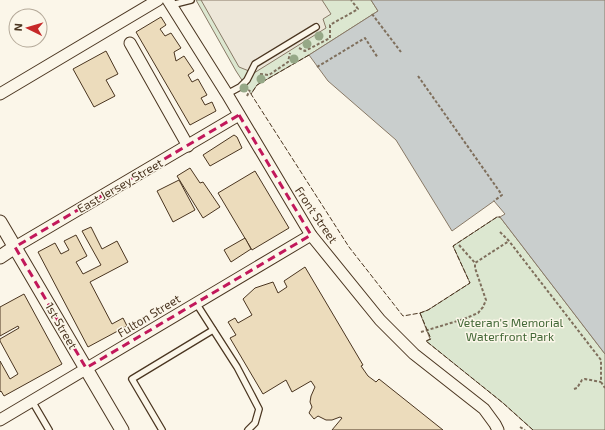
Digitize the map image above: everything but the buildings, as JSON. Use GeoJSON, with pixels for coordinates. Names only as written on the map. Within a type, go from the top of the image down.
{"type":"FeatureCollection","features":[{"type":"Feature","properties":{"kind":"street"},"geometry":{"type":"LineString","coordinates":[[0,94],[158,0]]}},
{"type":"Feature","properties":{"kind":"street","name":"Front Street"},"geometry":{"type":"LineString","coordinates":[[170,3],[227,94],[311,235],[380,320],[414,354],[484,409],[498,430]]}},
{"type":"Feature","properties":{"kind":"street"},"geometry":{"type":"LineString","coordinates":[[130,43],[188,146]]}},
{"type":"Feature","properties":{"kind":"street","name":"East Jersey Street"},"geometry":{"type":"LineString","coordinates":[[0,257],[239,115]]}},
{"type":"Feature","properties":{"kind":"street","name":"1st Street"},"geometry":{"type":"LineString","coordinates":[[0,222],[122,430]]}},
{"type":"Feature","properties":{"kind":"street","name":"Fulton Street"},"geometry":{"type":"LineString","coordinates":[[0,420],[311,235]]}},
{"type":"Feature","properties":{"kind":"lane"},"geometry":{"type":"LineString","coordinates":[[170,3],[191,0]]}},
{"type":"Feature","properties":{"kind":"lane"},"geometry":{"type":"LineString","coordinates":[[227,94],[240,87],[247,80],[255,64],[316,27]]}},
{"type":"Feature","properties":{"kind":"lane"},"geometry":{"type":"LineString","coordinates":[[196,303],[237,367],[259,409],[255,423],[248,430]]}},
{"type":"Feature","properties":{"kind":"lane"},"geometry":{"type":"LineString","coordinates":[[162,430],[132,379],[213,330]]}},
{"type":"Feature","properties":{"kind":"lane"},"geometry":{"type":"LineString","coordinates":[[32,401],[49,430]]}},
{"type":"Feature","properties":{"kind":"path"},"geometry":{"type":"LineString","coordinates":[[257,78],[261,74],[269,75],[288,62],[289,54],[299,48],[305,51],[330,38],[330,25],[358,9],[352,0]]}},
{"type":"Feature","properties":{"kind":"path"},"geometry":{"type":"LineString","coordinates":[[372,14],[401,52]]}},
{"type":"Feature","properties":{"kind":"path"},"geometry":{"type":"LineString","coordinates":[[317,67],[364,38],[378,58]]}},
{"type":"Feature","properties":{"kind":"path"},"geometry":{"type":"LineString","coordinates":[[418,76],[502,195],[494,201]]}},
{"type":"Feature","properties":{"kind":"path"},"geometry":{"type":"LineString","coordinates":[[247,96],[251,88]]}},
{"type":"Feature","properties":{"kind":"path"},"geometry":{"type":"LineString","coordinates":[[500,232],[602,360],[601,382],[605,388]]}},
{"type":"Feature","properties":{"kind":"path"},"geometry":{"type":"LineString","coordinates":[[475,263],[509,242]]}},
{"type":"Feature","properties":{"kind":"path"},"geometry":{"type":"LineString","coordinates":[[421,332],[464,319],[478,313],[483,307],[486,300],[475,268],[475,263],[459,245]]}},
{"type":"Feature","properties":{"kind":"path"},"geometry":{"type":"LineString","coordinates":[[574,389],[577,388],[582,380],[585,379],[601,382]]}},
{"type":"Feature","properties":{"kind":"path"},"geometry":{"type":"LineString","coordinates":[[520,427],[525,430]]}},
{"type":"Feature","properties":{"kind":"highlighted area"},"geometry":{"type":"Polygon","coordinates":[[[239,115],[311,235],[86,368],[15,247],[239,115]]]}},
{"type":"Feature","properties":{"kind":"green space"},"geometry":{"type":"Polygon","coordinates":[[[196,0],[371,0],[378,11],[309,55],[257,85],[251,94],[236,71],[196,0]]]}},
{"type":"Feature","properties":{"kind":"green space","name":"Veteran's Memorial Waterfront Park"},"geometry":{"type":"Polygon","coordinates":[[[497,217],[500,217],[605,354],[605,430],[533,430],[503,403],[426,341],[430,339],[420,313],[428,310],[470,283],[453,246],[497,217]]]}},
{"type":"Feature","properties":{"kind":"shaded area"},"geometry":{"type":"Polygon","coordinates":[[[201,0],[322,0],[331,14],[323,19],[326,28],[254,73],[239,67],[201,0]]]}},
{"type":"Feature","properties":{"kind":"shaded area"},"geometry":{"type":"Polygon","coordinates":[[[371,0],[605,0],[605,354],[500,217],[505,214],[494,201],[452,231],[396,140],[328,81],[309,55],[378,11],[371,0]]]}},
{"type":"Feature","properties":{"kind":"fence"},"geometry":{"type":"LineString","coordinates":[[309,55],[257,85],[251,94],[349,247],[403,316],[428,310],[470,283],[453,246],[497,217],[500,217]]}},
{"type":"Feature","properties":{"kind":"fence"},"geometry":{"type":"LineString","coordinates":[[420,313],[431,339],[426,341],[503,403],[533,430]]}}]}
